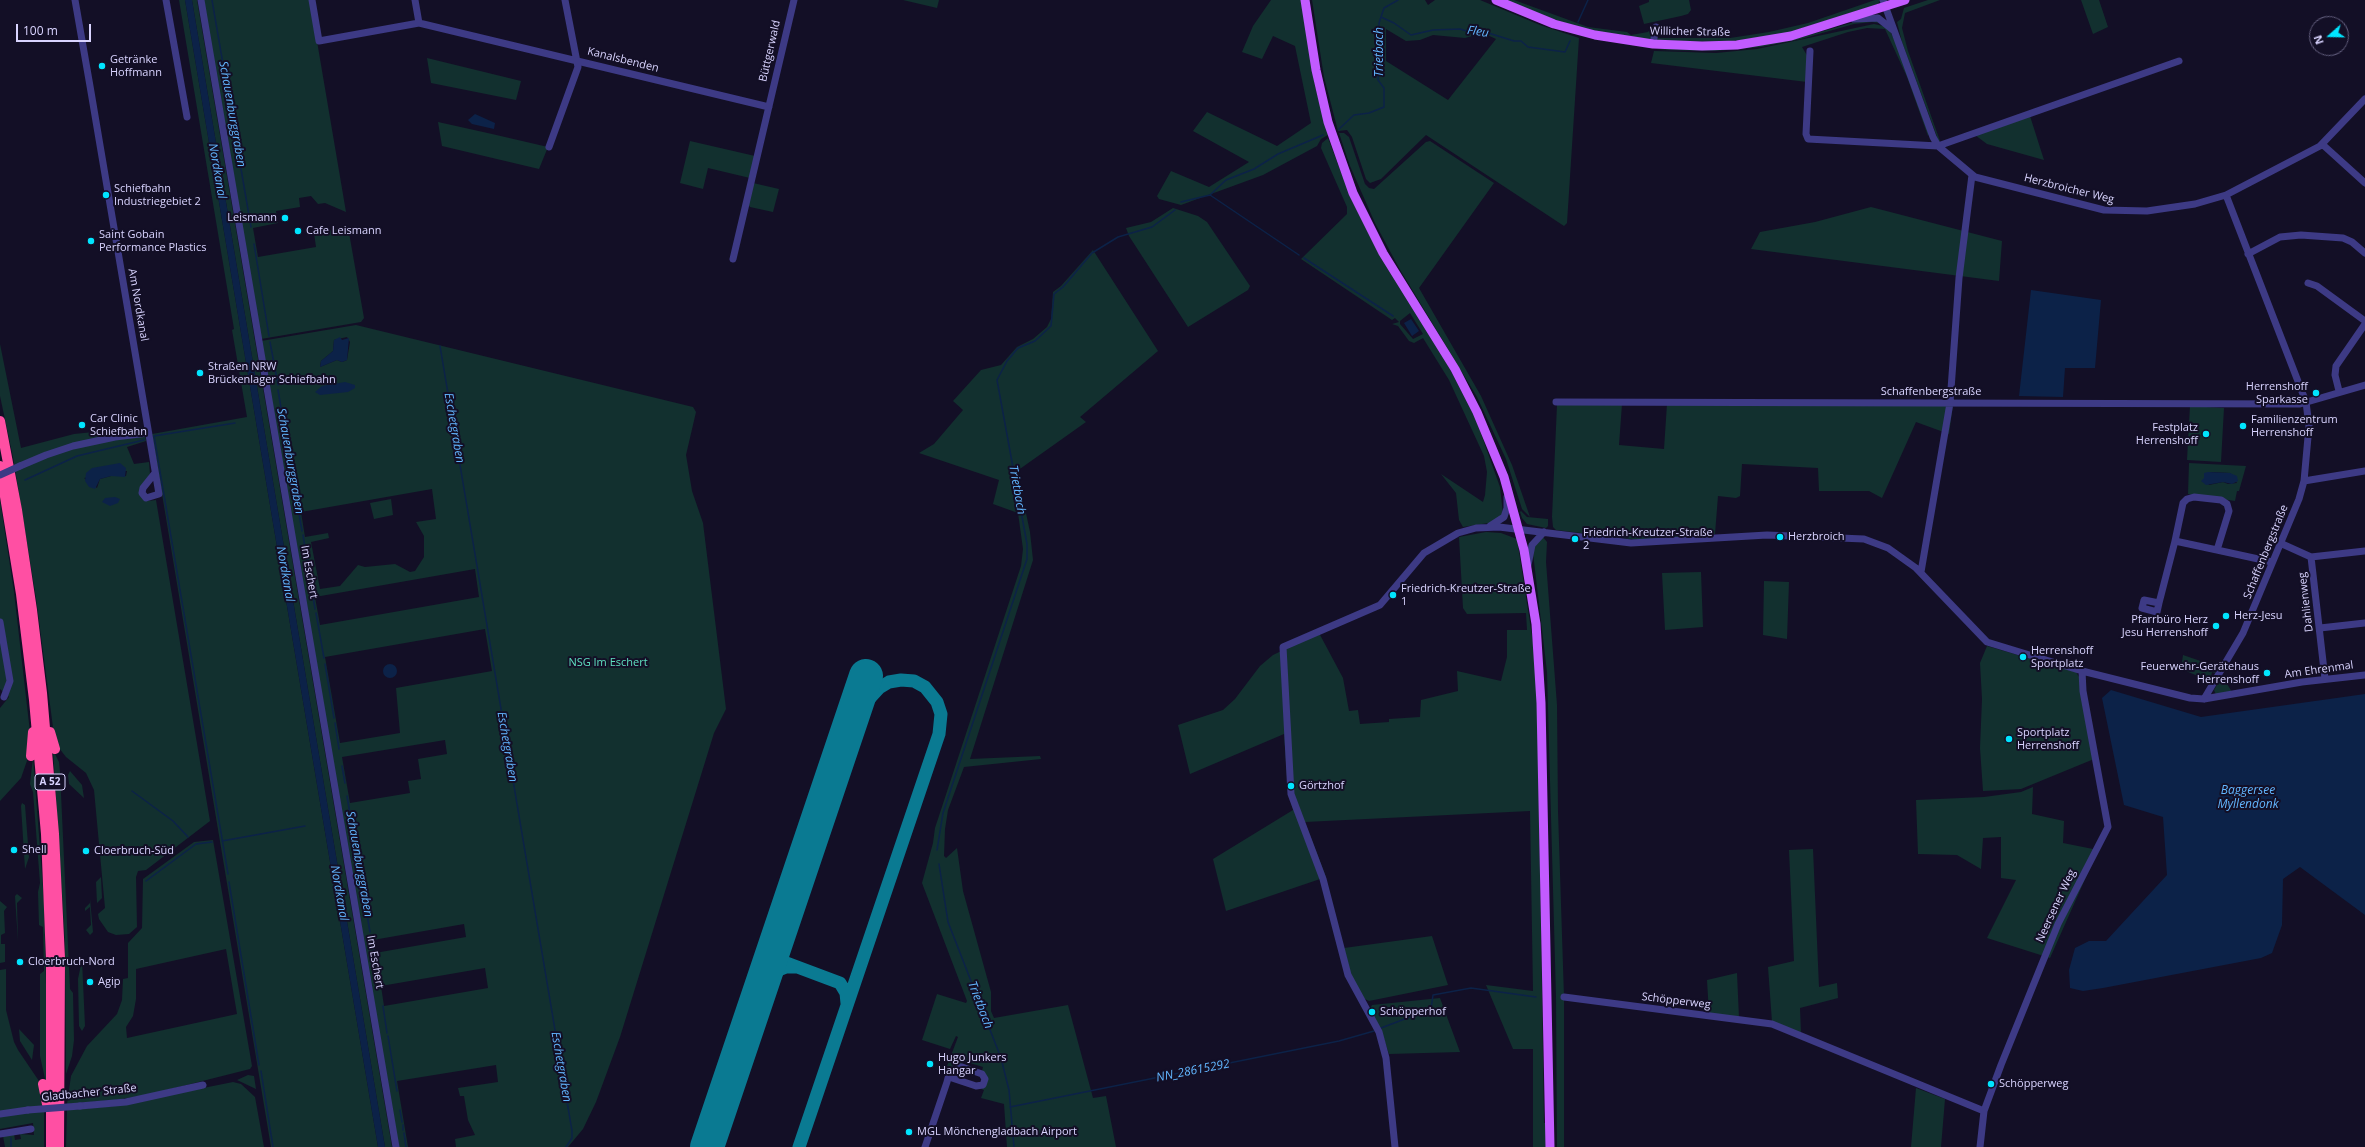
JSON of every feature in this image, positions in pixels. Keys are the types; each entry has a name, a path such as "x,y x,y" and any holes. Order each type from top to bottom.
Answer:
{"highway":[{"name":"A 52","path":"0,421 27,575 42,692 58,895 61,1029 60,1118 54,1147"},
{"name":"A 52","path":"0,466 21,594 34,700 50,913 54,1147"},
{"path":"42,692 48,726 55,749"},
{"path":"31,756 34,700"},
{"path":"60,1118 68,1075"},
{"path":"43,1084 54,1147"}],"main road":[{"path":"1305,0 1316,70 1328,122 1353,193 1372,233 1466,389 1504,477 1520,529 1528,568 1536,624 1541,703 1550,1147"},
{"name":"Willicher Straße","path":"1496,0 1539,18 1581,32 1653,44 1702,46 1756,42 1791,36 1849,19 1884,3 1905,0"}],"street":[{"name":"Am Nordkanal","path":"75,0 159,494 146,498 142,493 145,485 155,473"},
{"path":"166,0 187,117"},
{"name":"Im Eschert","path":"200,0 396,1147"},
{"name":"Kanalsbenden","path":"312,0 319,41 419,23 769,107"},
{"path":"415,0 419,23"},
{"path":"549,148 578,67 565,0"},
{"name":"Büttgerwald","path":"769,107 794,0"},
{"name":"Herzbroicher Weg","path":"1884,3 1932,137 1938,146 1972,175 2116,212 2147,211 2189,205 2226,195 2322,144 2365,99"},
{"path":"1849,19 1878,18 1886,23 1895,33"},
{"path":"1653,44 1656,27"},
{"path":"1810,51 1806,134 1808,139 1938,146 2179,61"},
{"path":"733,259 769,107"},
{"path":"2322,144 2365,184"},
{"path":"1921,572 1950,403 1959,278 1972,175"},
{"name":"Schaffenbergstraße","path":"2204,699 2240,639 2255,607 2304,481 2309,426 2306,402 2226,195"},
{"path":"2248,254 2280,238 2301,235 2343,238 2352,242 2365,253"},
{"path":"2308,283 2317,286 2365,323 2336,366 2335,375 2339,391"},
{"path":"2306,402 2365,384"},
{"name":"Schaffenbergstraße","path":"1556,402 2300,404 2306,402"},
{"path":"0,475 46,454 73,446 115,437 148,433"},
{"path":"2304,481 2365,471"},
{"path":"1395,1147 1387,1066 1378,1032 1348,975 1323,879 1291,794 1284,647 1380,605 1424,553 1458,533 1486,527 1500,521 1507,511 1504,477"},
{"path":"2159,604 2186,500 2192,497 2221,500 2227,504 2229,511 2217,550"},
{"name":"Am Ehrenmal","path":"1486,527 1520,529 1626,543 1767,535 1864,539 1888,548 1921,572 1989,644 2082,671 2190,698 2204,699 2325,679 2365,675"},
{"path":"1528,568 1532,545 1544,532"},
{"path":"2175,542 2272,562"},
{"name":"Dahlienweg","path":"2280,543 2312,557 2325,679"},
{"path":"2312,557 2365,551"},
{"path":"0,622 10,680 4,697"},
{"path":"2320,628 2365,623"},
{"name":"Neersener Weg","path":"1980,1147 1984,1111 2058,924 2108,827 2083,691 2082,671"},
{"name":"Schöpperweg","path":"1564,997 1772,1024 1984,1111"},
{"path":"926,1147 949,1077"},
{"name":"Gladbacher Straße","path":"0,1114 28,1110 126,1102 203,1085"},
{"path":"0,1134 31,1129"}],"green space":[{"path":"179,0 185,0 378,1147 271,1147 152,434 247,417 232,330 234,329"},
{"path":"192,0 197,0 392,1147 385,1147"},
{"path":"203,0 310,0 346,212 325,203 318,204 311,196 299,198 300,207 276,211 278,223 253,228 258,257 316,247 314,233 348,227 364,318 361,322 261,339"},
{"path":"903,0 939,0 937,8"},
{"path":"1271,0 1301,0 1315,86 1328,135 1321,139 1317,146 1263,175 1181,205 1159,199 1157,196 1171,171 1209,187 1249,162 1193,131 1207,112 1277,146 1311,123 1295,46 1273,36 1262,59 1242,52 1253,26"},
{"path":"1312,0 1425,0 1428,5 1435,0 1480,0 1540,25 1579,38 1567,223 1564,226 1426,135 1381,179 1370,183 1366,179 1352,137 1347,130 1338,131 1324,77","holes":["1386,29 1406,41 1420,40 1433,35 1465,38 1483,33 1496,39 1448,100 1386,61"]},
{"path":"1506,0 1514,0 1588,27 1627,32 1631,35 1648,32 1651,28 1653,29 1651,40 1584,29 1550,18"},
{"path":"1649,0 1689,0 1691,10 1688,14 1644,24 1639,6 1649,2"},
{"path":"1875,0 1880,0 1878,4 1787,33 1728,42 1657,41 1656,38 1730,38 1769,32 1808,23"},
{"path":"1928,0 1940,0 1905,13 1902,28 1908,51 1940,141 1939,142 1902,42 1897,22 1901,19 1904,8"},
{"path":"2081,0 2099,0 2108,27 2093,34"},
{"path":"1874,20 1880,23 1872,22 1854,24 1801,39 1761,47 1715,51 1656,50 1799,38 1851,23"},
{"path":"1874,24 1888,27 1898,47 1929,134 1928,136 1907,77 1885,29 1867,28 1848,32 1802,47 1808,57 1807,82 1651,63 1654,51 1716,53 1757,49"},
{"path":"427,58 521,81 516,100 431,83"},
{"path":"2030,116 2044,160 1987,144 1975,135"},
{"path":"438,122 548,147 539,169 442,146"},
{"path":"1339,133 1344,133 1349,137 1365,184 1369,188 1374,189 1426,142 1430,141 1494,183 1419,288 1481,396 1512,465 1530,517 1522,509 1506,459 1477,397 1399,268 1375,223 1350,166"},
{"path":"1328,138 1352,201 1451,371 1475,417 1500,487 1503,514 1495,522 1463,527 1459,520 1456,493 1441,474 1483,502 1487,472 1484,456 1449,380 1423,338 1414,343 1409,341 1398,326 1392,324 1399,322 1395,318 1392,320 1301,259 1347,214 1347,207 1321,148 1322,143","holes":["1410,313 1423,334 1413,339 1400,324 1400,321"]},
{"path":"690,141 755,156 750,178 708,168 703,189 680,183"},
{"path":"753,183 779,189 773,212 750,207 748,204"},
{"path":"1871,207 2002,241 1999,281 1751,249 1760,232 1815,222"},
{"path":"1173,208 1198,216 1207,222 1250,286 1248,290 1188,327 1129,236 1126,228 1151,222"},
{"path":"1093,250 1158,351 1080,417 1086,422 1017,471 1030,532 1033,560 970,759 1040,756 1041,759 964,767 948,810 945,829 944,856 946,858 957,848 963,891 991,992 991,1011 994,1018 1068,1005 1093,1098 1106,1096 1116,1147 1007,1147 1004,1104 981,1098 984,1090 981,1089 985,1087 987,1080 982,1071 983,1067 963,1061 961,1065 952,1067 947,1066 958,1037 956,1036 950,1049 922,1040 937,994 966,1003 967,1001 922,883 933,843 935,828 1021,566 1023,549 1018,513 993,504 999,480 919,453 934,444 963,410 953,401 981,370 1001,365 1017,347 1033,339 1047,327 1051,319 1053,292 1061,286"},
{"name":"NSG Im Eschert","path":"356,325 693,407 696,412 686,455 692,491 703,523 726,709 714,733 620,1037 596,1102 583,1129 568,1147 456,1147 455,1139 475,1135 468,1120 464,1096 460,1096 458,1088 498,1082 496,1065 397,1081 408,1147 397,1147 261,341","holes":["347,337 350,342 347,360 342,362 337,360 320,367 321,361 333,351 334,340","432,489 436,519 416,522 424,536 424,557 415,571 410,572 395,564 365,567 358,565 340,586 320,589 311,542 329,538 328,533 305,537 301,512","475,569 479,597 320,625 315,597","485,629 492,671 396,688 400,733 340,743 325,657","445,740 447,754 418,759 421,779 408,781 410,793 350,803 342,757","464,924 466,937 375,953 373,940","485,968 488,988 384,1006 381,986"]},
{"path":"0,344 21,448 74,434 143,427 146,441 127,447 134,464 149,462 150,474 142,486 148,501 156,500 210,821 146,870 138,871 136,877 137,927 129,934 116,935 108,932 99,919 98,914 105,908 94,790 86,773 66,757 59,748 54,735 36,598 13,457 0,396","holes":["127,471 126,476 111,476 100,479 97,488 84,478"]},
{"path":"1622,404 1619,445 1664,449 1667,404 1953,405 1949,434 1916,422 1882,498 1869,491 1819,491 1818,468 1742,464 1740,496 1736,498 1718,496 1715,534 1639,540 1556,530 1553,527 1552,517 1557,405"},
{"name":"Festplatz Herrenshoff","path":"2190,406 2224,408 2221,462 2187,460"},
{"path":"2189,463 2246,466 2235,501 2188,494","holes":["2211,472 2230,473 2237,483 2228,484 2223,482 2209,485 2204,478"]},
{"path":"391,499 393,515 374,519 370,503"},
{"path":"0,500 14,592 30,732 29,755 21,778 0,801 0,708 9,697 0,689"},
{"path":"1521,511 1527,517 1548,519 1548,526 1546,528 1527,524 1522,518"},
{"path":"1486,532 1501,533 1517,539 1537,668 1544,1123 1546,1123 1547,1147 1533,1147 1533,1049 1513,1049 1486,985 1533,991 1530,811 1305,822 1326,877 1226,911 1213,859 1293,810 1288,792 1284,734 1190,774 1178,725 1223,710 1235,699 1260,666 1273,655 1319,633 1343,678 1349,711 1358,710 1360,724 1389,722 1389,719 1420,717 1421,700 1458,691 1457,671 1501,681 1507,657 1507,630 1527,630 1526,613 1467,614 1463,608 1459,537"},
{"path":"1543,537 1547,542 1546,562 1557,705 1558,811 1564,997 1564,1147 1557,1147 1556,997 1547,672 1533,553 1536,542"},
{"path":"1701,572 1703,627 1665,630 1662,573"},
{"path":"1764,581 1789,582 1787,639 1763,635"},
{"path":"1987,646 2076,672 2079,677 2094,759 2021,789 1983,791 1980,748 1982,699 1980,663"},
{"path":"2183,655 2218,667 2215,673 2212,672 2210,681 2181,669"},
{"path":"2222,676 2232,692 2216,695 2214,690"},
{"path":"53,750 59,762 60,772 70,989 73,993 74,1040 72,1056 66,1074 65,942"},
{"path":"33,757 44,901 47,1026 46,1083 40,1056 40,974 44,971 43,927 39,925 38,892 40,883 33,792 30,784"},
{"path":"70,771 82,785 84,798 69,784 68,775"},
{"path":"2033,787 2032,814 2064,821 2063,843 2098,850 2050,958 1987,938 2016,880 2001,878 2001,837 1983,838 1981,869 1957,855 1918,854 1916,800 1984,797 2021,792"},
{"path":"22,803 25,805 29,857 25,869 21,806"},
{"path":"213,840 252,1066 250,1069 147,1095 115,1100 67,1104 71,1076 87,1046 117,1014 122,1000 123,979 128,978 128,943 142,928 143,879 194,842","holes":["226,949 237,1014 127,1038 126,1027 133,1016 136,999 136,969"]},
{"path":"1813,849 1819,987 1837,983 1838,998 1800,1008 1801,1033 1772,1022 1768,967 1794,961 1789,850"},
{"path":"101,877 102,898 97,903 96,882"},
{"path":"17,894 22,898 17,903 18,942 15,896"},
{"path":"90,899 93,932 90,935 86,930 91,925 90,907 85,911 85,908 90,903"},
{"path":"0,901 7,907 4,911 5,933 1,935 1,944 5,944 5,962 0,963"},
{"path":"1432,936 1448,985 1369,1001 1363,998 1351,975 1344,948"},
{"path":"82,960 85,1026 82,1031 79,1026 78,979"},
{"path":"6,969 6,1010 14,1042 41,1084 44,1105 44,1147 5,1147 3,1136 14,1134 15,1140 21,1139 20,1134 34,1135 33,1123 0,1129 0,970"},
{"path":"1737,973 1739,1018 1709,1014 1707,980"},
{"path":"1440,998 1460,1052 1389,1054 1382,1033 1370,1009 1372,1005"},
{"path":"19,1029 34,1045 32,1060 20,1041"},
{"path":"248,1075 254,1076 256,1089 237,1080"},
{"path":"233,1082 241,1084 255,1097 264,1147 66,1147 67,1110 114,1106"},
{"path":"1916,1088 1945,1099 1941,1147 1911,1147"}],"water":[{"name":"Nordkanal","path":"185,0 192,0 385,1147 378,1147"},
{"path":"475,114 495,123 494,129 472,124 468,120"},
{"path":"2031,290 2101,300 2095,368 2065,368 2063,397 2019,396"},
{"path":"1411,319 1419,331 1412,336 1404,323"},
{"path":"340,337 342,340 349,338 347,360 342,362 337,360 320,367 321,361 333,351 334,340"},
{"path":"345,382 355,385 355,388 348,392 320,395 315,392 322,386"},
{"path":"120,463 126,468 125,477 111,476 100,479 95,489 89,487 85,481 86,473 92,468"},
{"path":"2204,473 2230,473 2237,476 2238,481 2232,484 2223,482 2206,485 2201,481 2204,478"},
{"path":"115,497 120,499 118,503 110,506 102,502 105,498"},
{"path":"390,664 395,666 397,671 395,676 390,678 385,676 383,671 385,666"},
{"name":"Baggersee Myllendonk","path":"2111,690 2201,717 2365,694 2365,915 2300,867 2283,879 2282,925 2272,953 2261,958 2103,988 2083,991 2070,988 2069,970 2075,948 2089,941 2106,941 2167,875 2163,817 2124,805 2102,698"}],"waterway":[{"name":"Schauenburggraben","path":"212,0 251,227"},
{"name":"Trietbach","path":"1339,129 1354,115 1369,113 1384,107 1384,88 1378,80 1380,48 1379,23 1384,8 1398,0"},
{"name":"Fleu","path":"1578,22 1588,0"},
{"name":"Fleu","path":"1381,17 1394,23 1411,35 1433,30 1460,29 1473,33 1482,31 1514,41 1521,41 1528,47 1565,52 1570,41"},
{"name":"Trietbach","path":"1181,202 1210,195 1226,180 1254,169 1278,154 1323,135"},
{"path":"1210,195 1299,255"},
{"name":"Trietbach","path":"937,850 943,813 1027,559 1027,544 997,380 1007,361 1018,348 1035,341 1051,326 1054,294 1063,287 1092,253 1118,237 1152,227 1175,210"},
{"name":"Schauenburggraben","path":"254,244 269,336"},
{"path":"1304,258 1393,316"},
{"name":"Schauenburggraben","path":"270,342 278,385"},
{"name":"Eschetgraben","path":"440,346 572,1131 572,1138 566,1147"},
{"name":"Schauenburggraben","path":"278,390 302,531"},
{"path":"228,874 154,436 235,423"},
{"path":"25,480 77,456 144,440"},
{"name":"Schauenburggraben","path":"303,535 315,609"},
{"name":"Schauenburggraben","path":"316,613 324,658"},
{"name":"Schauenburggraben","path":"325,664 334,718"},
{"name":"Schauenburggraben","path":"335,723 339,749"},
{"name":"Schauenburggraben","path":"342,766 345,783"},
{"path":"132,791 173,821 188,837"},
{"name":"Schauenburggraben","path":"347,796 370,932"},
{"path":"222,841 305,826"},
{"path":"146,881 196,844 212,842"},
{"name":"Trietbach","path":"939,864 948,922 1001,1058 1009,1090 1014,1147"},
{"path":"229,882 259,1065"},
{"name":"Schauenburggraben","path":"373,949 379,987"},
{"name":"NN_28615292","path":"1381,1028 1431,1009 1433,995 1471,988 1536,997"},
{"name":"Schauenburggraben","path":"383,1006 387,1033"},
{"name":"NN_28615292","path":"1010,1107 1339,1041 1374,1031"},
{"name":"Schauenburggraben","path":"388,1036 397,1091"},
{"path":"261,1071 273,1147"},
{"name":"Schauenburggraben","path":"400,1110 402,1122"},
{"name":"Schauenburggraben","path":"403,1125 403,1130"},
{"name":"Schauenburggraben","path":"404,1133 406,1147"},
{"path":"11,1138 11,1147"}],"taxiway":[{"path":"799,1147 939,734 941,714 937,702 925,687 914,681 901,680 889,682 879,688 857,712 849,726"},
{"path":"777,940 777,954 784,962 840,983 846,993 847,1003"},
{"path":"760,990 767,978 776,971 786,967 795,967"}],"runway":[{"path":"707,1147 866,676"}],"place":[{"name":"Getränke Hoffmann","path":"102,66"},
{"name":"Schiefbahn Industriegebiet 2","path":"106,195"},
{"name":"Leismann","path":"285,218"},
{"name":"Cafe Leismann","path":"298,231"},
{"name":"Saint Gobain Performance Plastics","path":"91,241"},
{"name":"Straßen NRW Brückenlager Schiefbahn","path":"200,373"},
{"name":"Herrenshoff Sparkasse","path":"2316,393"},
{"name":"Car Clinic Schiefbahn","path":"82,425"},
{"name":"Familienzentrum Herrenshoff","path":"2243,426"},
{"name":"Festplatz Herrenshoff","path":"2206,434"},
{"name":"Herzbroich","path":"1780,537"},
{"name":"Friedrich-Kreutzer-Straße 2","path":"1575,539"},
{"name":"Friedrich-Kreutzer-Straße 1","path":"1393,595"},
{"name":"Herz-Jesu","path":"2226,616"},
{"name":"Pfarrbüro Herz Jesu Herrenshoff","path":"2216,626"},
{"name":"Herrenshoff Sportplatz","path":"2023,657"},
{"name":"Feuerwehr-Gerätehaus Herrenshoff","path":"2267,673"},
{"name":"Sportplatz Herrenshoff","path":"2009,739"},
{"name":"Görtzhof","path":"1291,786"},
{"name":"Shell","path":"14,850"},
{"name":"Cloerbruch-Süd","path":"86,851"},
{"name":"Cloerbruch-Nord","path":"20,962"},
{"name":"Agip","path":"90,982"},
{"name":"Schöpperhof","path":"1372,1012"},
{"name":"Hugo Junkers Hangar","path":"930,1064"},
{"name":"Schöpperweg","path":"1991,1084"},
{"name":"MGL Mönchengladbach Airport","path":"909,1132"}]}
